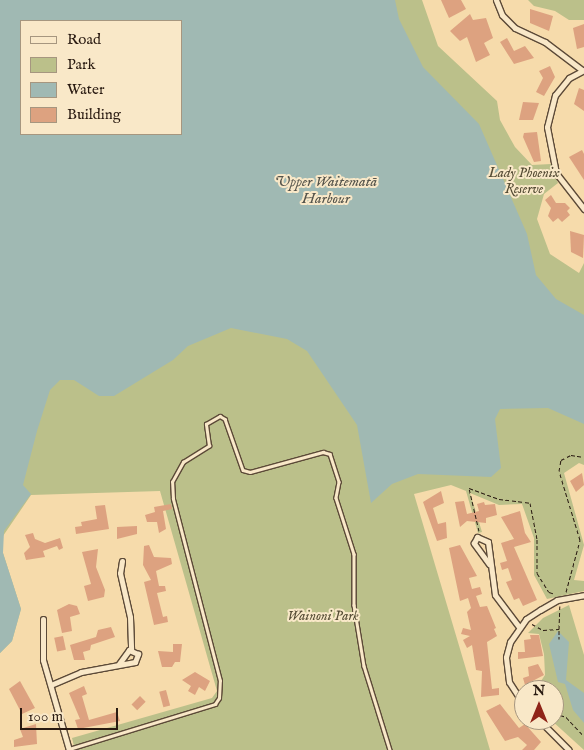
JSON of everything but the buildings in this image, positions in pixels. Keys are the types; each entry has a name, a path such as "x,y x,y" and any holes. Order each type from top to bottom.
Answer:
{"street":[{"path":"496,0 502,15 515,28 545,42 583,70 554,96 547,127 556,173 584,209"},
{"path":"489,564 477,549 477,537 488,542 489,564 495,595 519,627"},
{"path":"119,664 130,649 130,617 120,573 122,561"},
{"path":"514,690 509,682 506,662 519,627 557,600 584,594"},
{"path":"44,619 41,649 53,684 52,693 69,750"},
{"path":"53,684 81,672 137,660 138,654 130,649"},
{"path":"550,730 569,750"}],"lane":[{"path":"69,750 215,704 219,698 220,681 172,482 183,462 209,446 206,424 220,416 225,420 243,470 250,472 323,452 330,454 339,482 336,498 354,554 354,604 364,666 390,750"}],"path":[{"path":"480,534 469,488 498,500 530,503 537,540 538,573 549,592 567,592 580,540 560,471 561,460 571,455 584,457"},
{"path":"560,605 560,639"},
{"path":"532,624 543,630 559,629"},
{"path":"564,716 584,736"}],"green space":[{"path":"43,0 422,0 438,46 497,101 500,120 515,147 532,165 551,164 558,183 544,194 537,219 550,254 579,273 584,263 584,465 579,463 564,473 584,545 574,580 584,581 584,591 547,599 534,575 534,538 522,504 499,505 470,493 482,532 478,533 466,491 451,485 414,494 490,750 75,750 72,738 212,698 217,691 160,491 31,495 3,536 3,553 21,609 12,641 0,653 0,41 20,22 20,135 182,135 182,20 22,20"},
{"path":"528,0 584,0 584,20 569,20 555,11 534,6"},
{"path":"569,605 584,655 584,750 562,730 564,730 564,680 542,680 545,675 544,654 539,634 528,633 543,618"}],"water":[{"name":"Upper Waitematā Harbour","path":"0,0 395,0 399,19 423,67 479,124 527,234 536,275 556,299 584,315 584,424 548,408 500,409 495,419 501,468 491,477 418,474 392,484 371,503 357,425 307,351 287,339 231,328 188,346 173,360 114,396 99,396 74,380 60,380 50,390 23,485 31,494 4,531 3,553 21,609 12,641 0,653"},
{"path":"558,631 569,642 566,680 584,693 584,723 573,710 564,680 558,680 549,644"}],"park label":[{"name":"Lady Phoenix Reserve","path":"524,182"},
{"name":"Wainoni Park","path":"323,616"}]}
